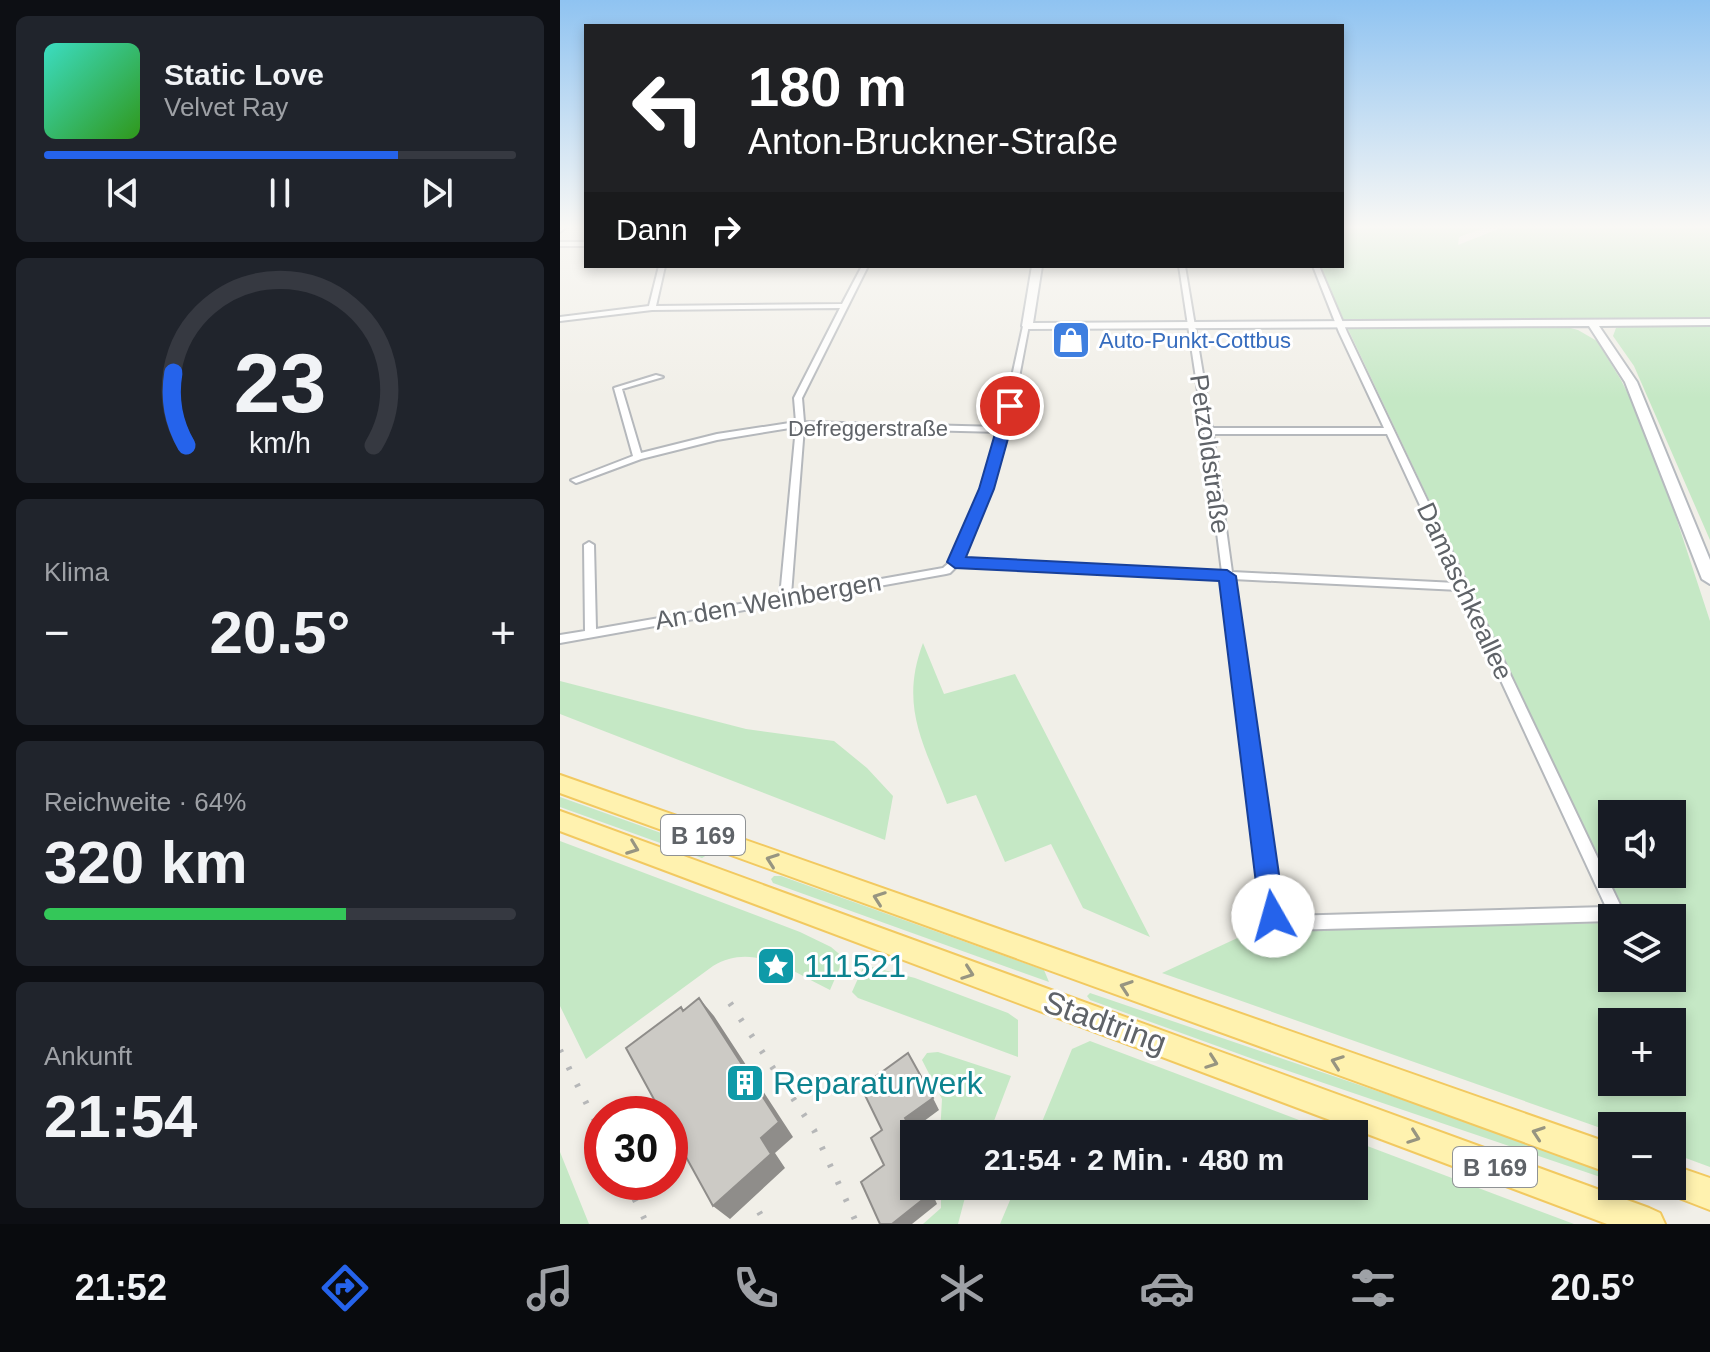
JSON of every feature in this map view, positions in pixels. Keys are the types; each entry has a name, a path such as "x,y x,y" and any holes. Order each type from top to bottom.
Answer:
{"main road":[{"path":"1034,283 1027,326 1710,322"},
{"path":"1593,324 1631,382 1710,579"},
{"name":"Stadtring","path":"560,784 1598,1154"},
{"name":"Stadtring","path":"560,821 1649,1224"},
{"path":"1686,1185 1710,1194"}],"street":[{"path":"652,308 658,283"},
{"path":"785,598 800,424 798,398 856,283"},
{"name":"Petzoldstraße","path":"1185,283 1208,431 1273,916 1287,923 1598,915"},
{"name":"Damaschkeallee","path":"1323,283 1389,431 1612,904"},
{"path":"560,319 652,308 843,306"},
{"path":"951,566 987,489 1005,430 1027,326"},
{"path":"638,457 618,388 659,377"},
{"name":"Defreggerstraße","path":"576,480 638,457 717,437 800,424 1005,430"},
{"path":"1208,431 1389,431"},
{"path":"589,545 591,634"},
{"name":"An den Weinbergen","path":"560,639 951,566 1463,587"}],"green space":[{"path":"1328,283 1710,283 1710,319 1345,323"},
{"path":"1629,325 1710,325 1710,540 1634,366 1613,336 1616,328"},
{"path":"1563,326 1578,330 1597,341 1649,435 1710,621 1710,1167 1686,1158 1686,1112 1598,1112 1598,1127 1162,973 1259,928 1598,923 1598,992 1686,992 1686,904 1620,904 1613,888 1686,888 1686,800 1598,800 1598,857 1347,327"},
{"path":"923,643 944,694 1015,674 1150,937 1083,908 1051,844 1005,862 976,795 947,804 923,744 914,706 916,666"},
{"path":"560,681 746,729 834,741 867,768 893,796 885,840 560,714"},
{"path":"560,797 709,850 710,853 702,858 560,807"},
{"path":"560,841 800,932 831,947 844,958 830,990 773,962 743,957 728,959 713,966 586,1059 560,1006"},
{"path":"774,876 1044,970 1049,982 773,883 771,879"},
{"path":"864,965 915,978 1008,1013 1018,1020 1018,1057 858,998 852,992"},
{"path":"1090,993 1598,1166 1598,1176 1253,1059 1090,1000 1087,996"},
{"path":"1090,1041 1299,1120 1043,1120 1072,1049"},
{"path":"938,1052 1011,1076 994,1120 941,1120 942,1099 922,1060 927,1053"},
{"path":"1368,1146 1574,1224 1000,1224 1010,1200 1368,1200"},
{"path":"560,1152 589,1224 560,1224"},
{"path":"941,1200 964,1200 958,1224 923,1224 941,1208"}],"building":[{"path":"699,998 779,1122 761,1138 771,1154 713,1206 688,1161 688,1096 652,1096 626,1048 681,1007 683,1011"},
{"path":"908,1053 933,1098 906,1120 900,1120 900,1200 922,1200 892,1224 880,1224 861,1182 884,1165 871,1138 882,1130 861,1087"}],"railway":[{"path":"730,1003 814,1130 857,1224"},
{"path":"560,1050 584,1099"},
{"path":"740,1179 766,1224"},
{"path":"635,1200 647,1224"}],"place":[{"name":"Auto-Punkt-Cottbus","path":"1071,340"},
{"name":"111521","path":"776,966"},
{"name":"Reparaturwerk","path":"745,1083"}],"route":[{"path":"1010,406 987,489 955,562 1227,576 1273,916"}]}
